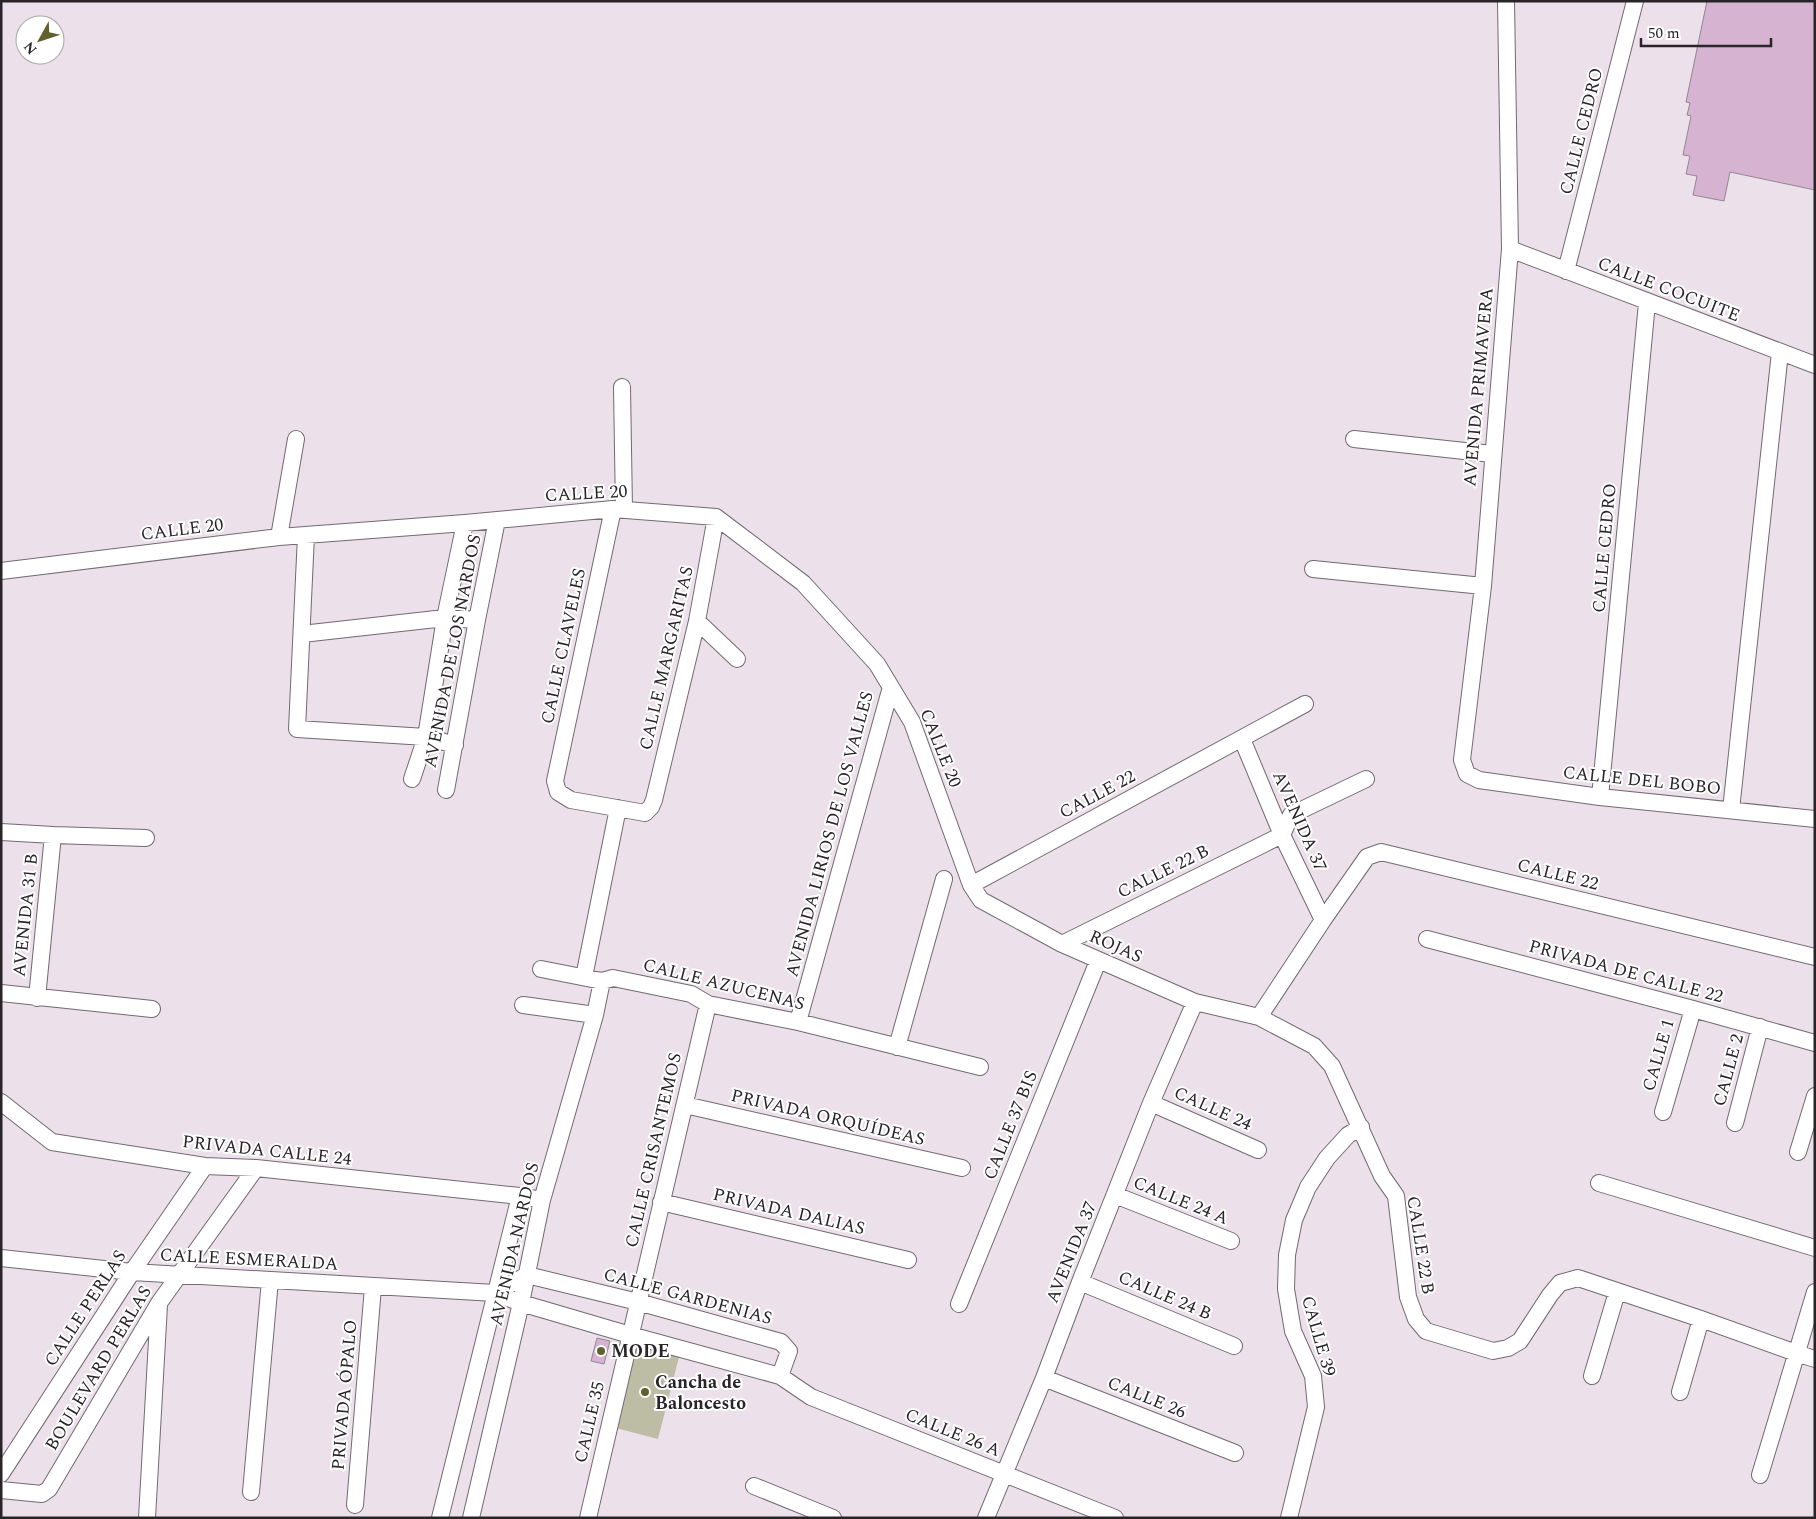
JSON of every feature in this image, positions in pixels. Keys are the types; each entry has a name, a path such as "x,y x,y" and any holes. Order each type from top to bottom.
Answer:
{"street":[{"name":"AVENIDA PRIMAVERA","path":"1467,774 1462,760 1483,586 1492,454 1510,249 1506,1"},
{"name":"CALLE CEDRO","path":"1566,271 1635,1"},
{"name":"CALLE COCUITE","path":"1510,249 1815,366"},
{"name":"CALLE CEDRO","path":"1600,796 1647,303"},
{"path":"1731,810 1780,352"},
{"name":"CALLE CLAVELES","path":"618,808 571,800 558,792 555,781 618,509 622,387"},
{"path":"279,537 296,439"},
{"path":"1354,439 1492,454"},
{"name":"CALLE 20","path":"1,571 279,537 618,509 716,517 804,583 877,664 912,722 971,885"},
{"name":"CALLE MARGARITAS","path":"618,808 645,812 651,807 697,621 716,517"},
{"name":"AVENIDA DE LOS NARDOS","path":"446,790 476,620 497,520"},
{"name":"AVENIDA DE LOS NARDOS","path":"412,779 426,737 445,618 465,523"},
{"path":"306,535 297,729 426,737 454,745"},
{"path":"1313,569 1483,586"},
{"path":"302,634 445,618 476,620"},
{"path":"697,621 737,659"},
{"name":"AVENIDA LIRIOS DE LOS VALLES","path":"798,1022 891,686"},
{"name":"CALLE 22","path":"971,885 1305,704"},
{"name":"AVENIDA 37","path":"1242,739 1282,835 1324,920"},
{"name":"CALLE DEL BOBO","path":"1467,774 1479,780 1600,796 1815,819"},
{"path":"1282,835 1291,815 1366,779"},
{"path":"584,977 618,808"},
{"path":"1,832 146,838"},
{"name":"AVENIDA 31 B","path":"37,998 53,835"},
{"name":"CALLE 22 B","path":"1062,944 1282,835"},
{"name":"CALLE 22","path":"1259,1017 1368,857 1381,852 1815,957"},
{"path":"897,1047 944,878"},
{"name":"ROJAS","path":"971,885 981,900 1062,944 1098,961 1195,1002 1259,1017"},
{"name":"PRIVADA DE CALLE 22","path":"1427,939 1693,1008 1815,1043"},
{"name":"CALLE 37 BIS","path":"959,1304 1098,961"},
{"name":"CALLE AZUCENAS","path":"541,969 602,981 613,978 692,994 708,1004 798,1022 980,1067"},
{"name":"AVENIDA NARDOS","path":"471,1518 521,1303 542,1200 595,1015 602,981"},
{"path":"1,993 152,1009"},
{"name":"AVENIDA 37","path":"986,1518 1044,1378 1151,1104 1195,1002"},
{"name":"CALLE CRISANTEMOS","path":"630,1334 708,1004"},
{"path":"523,1005 595,1015"},
{"name":"CALLE 1","path":"1663,1112 1693,1008"},
{"name":"CALLE 22 B","path":"1259,1017 1314,1046 1332,1066 1382,1176 1396,1196 1408,1298 1416,1319 1426,1331 1493,1351 1508,1348 1520,1341 1560,1283 1578,1278 1815,1358"},
{"name":"CALLE 2","path":"1735,1123 1760,1027"},
{"path":"1798,1152 1815,1096"},
{"name":"PRIVADA CALLE 24","path":"1,1102 52,1142 205,1166 256,1168 520,1196 542,1200"},
{"name":"CALLE 24","path":"1151,1104 1258,1150"},
{"name":"PRIVADA ORQUÍDEAS","path":"685,1105 962,1168"},
{"name":"CALLE 39","path":"1289,1518 1316,1407 1313,1376 1293,1331 1286,1289 1287,1255 1294,1220 1308,1187 1328,1158 1348,1135 1361,1127"},
{"name":"CALLE PERLAS","path":"1,1474 132,1272 205,1166"},
{"name":"BOULEVARD PERLAS","path":"1,1490 42,1494 49,1489 159,1303 256,1168"},
{"path":"1599,1183 1815,1248"},
{"name":"AVENIDA NARDOS","path":"440,1518 520,1196"},
{"name":"CALLE 24 A","path":"1115,1196 1231,1241"},
{"name":"PRIVADA DALIAS","path":"661,1202 908,1260"},
{"name":"CALLE ESMERALDA","path":"1,1258 132,1272 495,1293"},
{"path":"495,1293 527,1275"},
{"name":"CALLE GARDENIAS","path":"527,1275 638,1302 781,1342 789,1351 780,1376"},
{"path":"251,1492 270,1280"},
{"name":"CALLE 24 B","path":"1080,1282 1234,1346"},
{"name":"PRIVADA ÓPALO","path":"356,1505 373,1287"},
{"path":"1592,1376 1617,1292"},
{"path":"1760,1475 1815,1292"},
{"path":"495,1293 521,1303 780,1376"},
{"path":"147,1518 159,1303"},
{"path":"1680,1392 1701,1319"},
{"name":"CALLE 35","path":"588,1518 630,1334"},
{"name":"CALLE 26 A","path":"780,1376 811,1397 1115,1518"},
{"name":"CALLE 26","path":"1044,1378 1235,1453"},
{"path":"754,1486 833,1518"}],"green space":[{"name":"Cancha de Baloncesto","path":"633,1345 679,1357 658,1439 612,1427"}],"building":[{"path":"1707,1 1815,1 1815,190 1730,172 1724,201 1693,195 1697,176 1686,174 1690,156 1683,155 1691,116 1687,115 1690,103 1686,102"},
{"name":"MODE","path":"597,1338 610,1341 604,1364 591,1361"}],"place":[{"name":"MODE","path":"601,1351"},
{"name":"Cancha de Baloncesto","path":"645,1392"}]}
